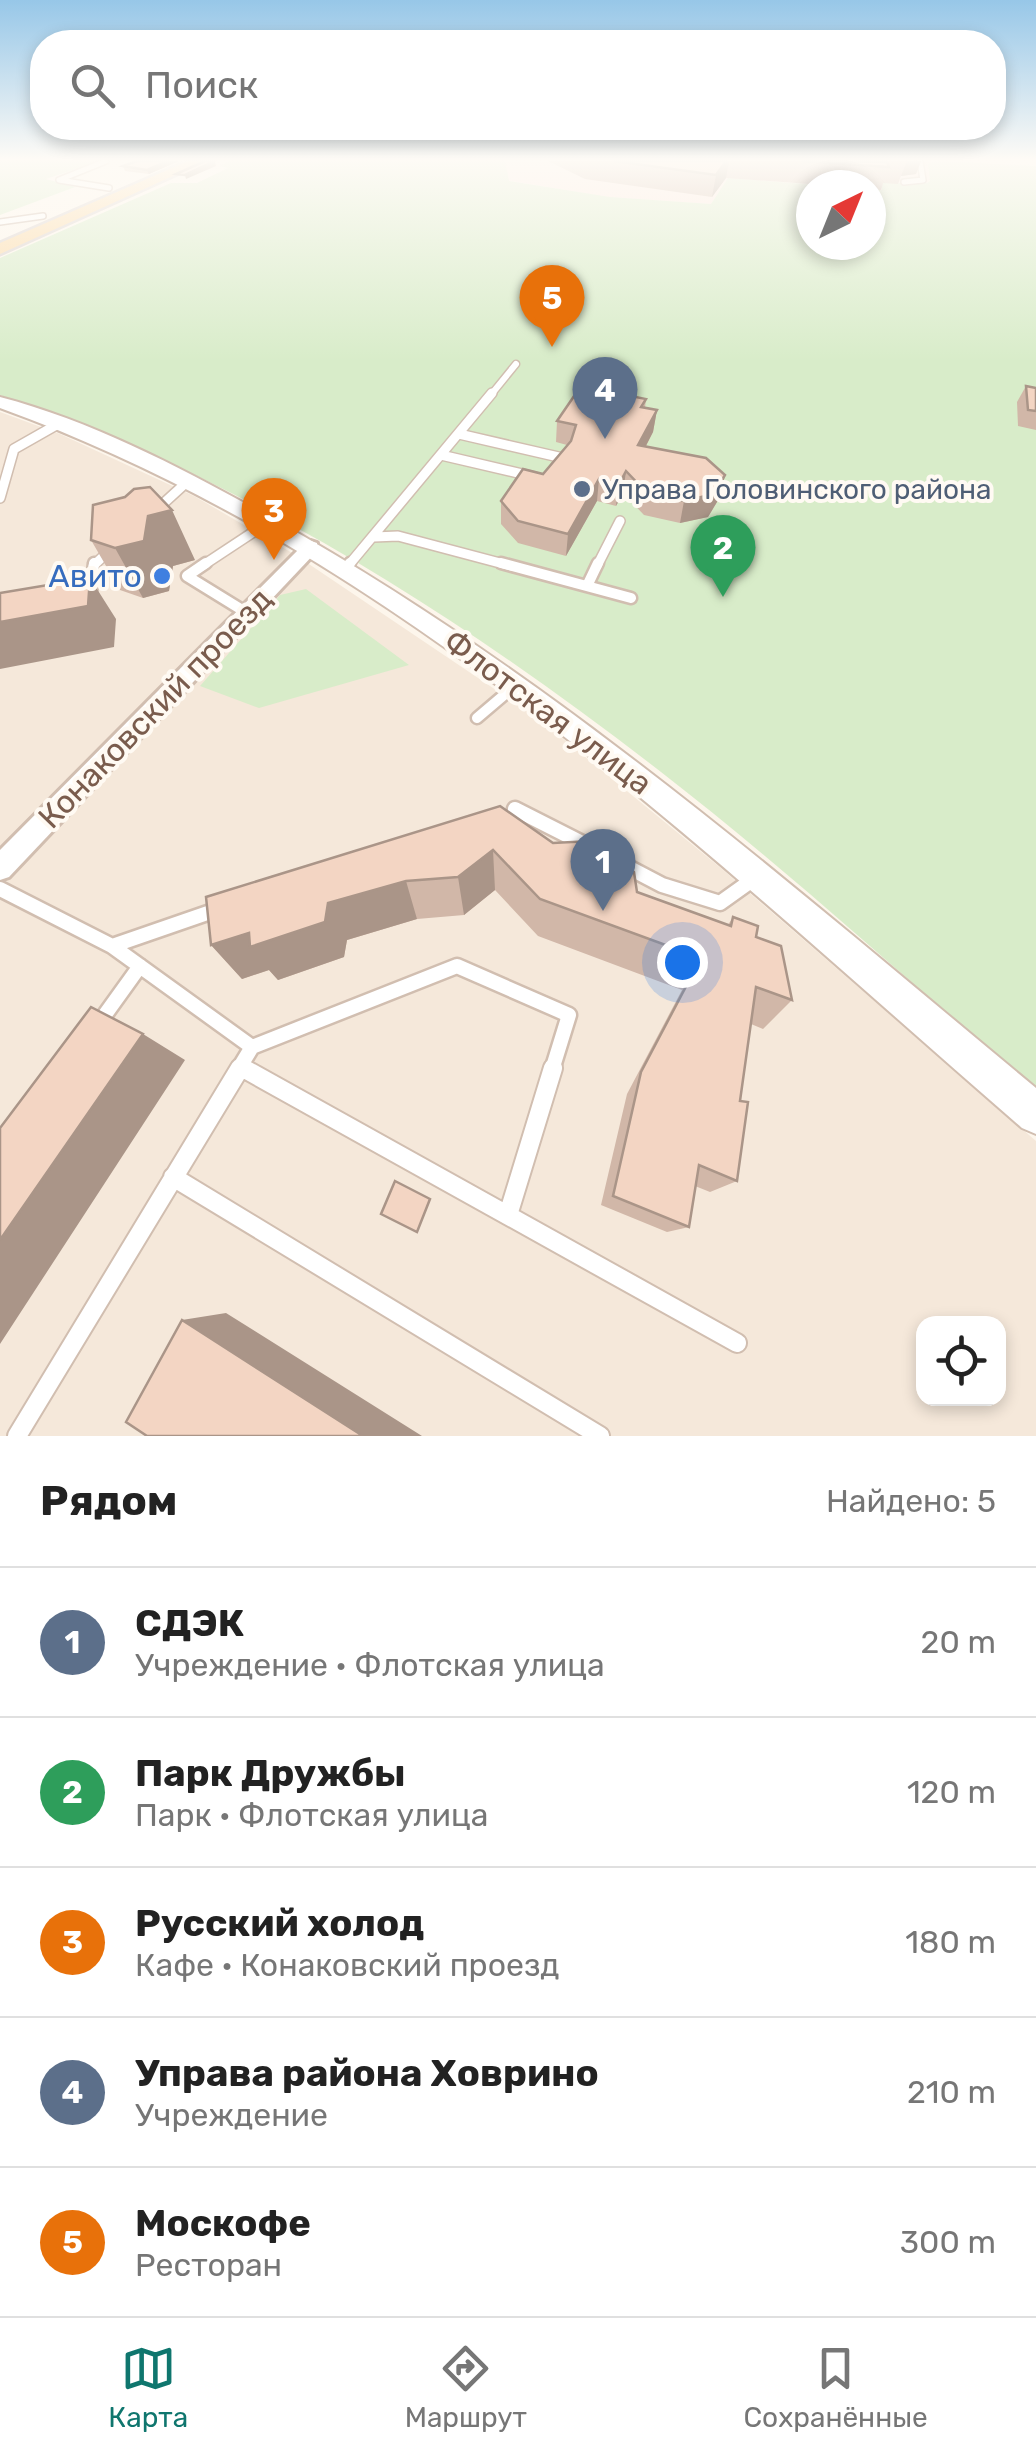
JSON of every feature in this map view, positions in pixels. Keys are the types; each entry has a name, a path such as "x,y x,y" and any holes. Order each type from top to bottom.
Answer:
{"main road":[{"path":"0,250 49,228"}],"street":[{"name":"Флотская улица","path":"0,402 188,481 267,523 517,684 758,876 1036,1114"},
{"name":"Конаковский проезд","path":"0,868 310,548"}],"lane":[{"path":"345,570 516,364"},
{"path":"0,498 14,450 58,424"},
{"path":"459,434 563,458 555,470"},
{"path":"441,455 548,480"},
{"path":"143,522 188,481"},
{"path":"586,586 620,521"},
{"path":"247,612 186,576 267,523"},
{"path":"374,537 398,536 631,598"},
{"path":"90,601 93,564 119,542"},
{"path":"477,718 517,684"},
{"path":"516,809 597,851"},
{"path":"613,859 662,884 720,903 758,876"},
{"path":"0,889 112,946 252,1046"},
{"path":"112,946 244,900"},
{"path":"94,1030 140,966"},
{"path":"17,1436 252,1046 457,966 570,1015 508,1216"},
{"path":"240,1066 737,1343"},
{"path":"173,1177 600,1436"}],"shaded area":[{"path":"0,412 60,434 194,496 294,554 539,719 722,869 1036,1141 1036,1436 0,1436"}],"green space":[{"path":"68,228 796,228 796,260 886,260 886,228 1036,228 1036,1090 709,810 585,715 428,606 262,509 177,466 0,395 0,258"},
{"path":"306,589 409,665 259,708 200,686 280,595"}],"building":[{"path":"581,386 646,399 641,407 657,410 638,445 706,458 725,475 714,494 684,501 647,493 626,471 619,484 599,479 568,534 518,521 501,501 523,469 543,474 571,441 576,425 557,421"},
{"path":"1026,386 1036,388 1036,411 1028,410"},
{"path":"150,487 172,510 148,516 144,541 115,548 91,540 93,505"},
{"path":"90,578 88,606 0,622 0,593"},
{"path":"500,806 553,843 592,841 610,847 634,872 637,892 731,926 733,917 758,926 756,937 781,946 792,1000 756,987 740,1101 748,1102 737,1181 699,1165 689,1227 613,1196 641,1072 701,958 540,899 493,850 458,877 406,881 328,903 325,922 250,947 249,933 211,945 206,897"},
{"path":"91,1007 143,1034 0,1240 0,1128"},
{"path":"395,1181 430,1199 417,1232 381,1214"},
{"path":"182,1320 363,1436 147,1436 126,1422"}],"place":[{"name":"Москофе","path":"552,347"},
{"name":"Управа района Ховрино","path":"605,439"},
{"name":"Управа Головинского района","path":"582,489"},
{"name":"Русский холод","path":"274,560"},
{"name":"Авито","path":"162,576"},
{"name":"Парк Дружбы","path":"723,597"},
{"name":"СДЭК","path":"603,911"}]}
